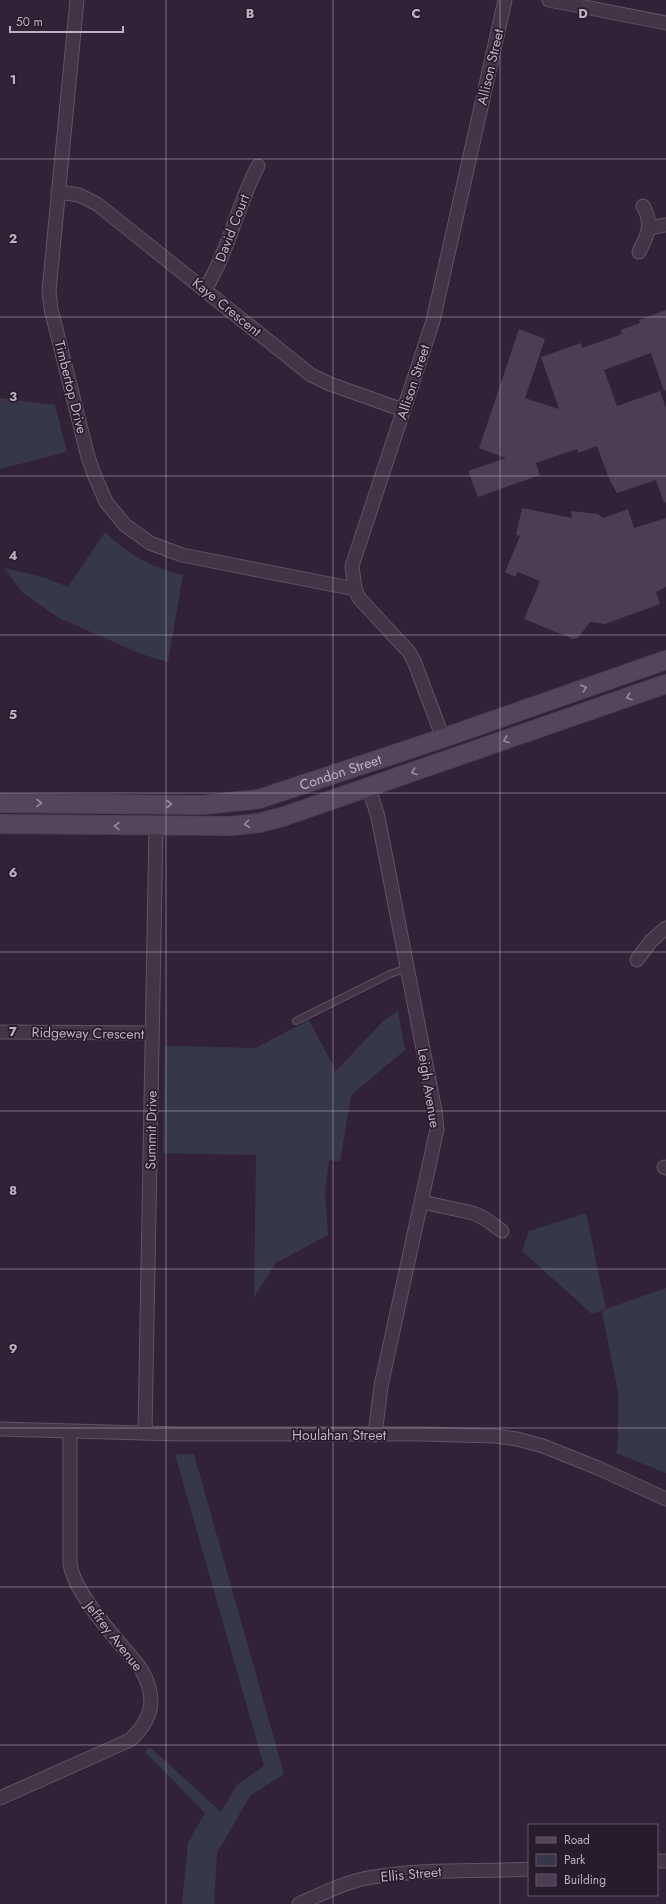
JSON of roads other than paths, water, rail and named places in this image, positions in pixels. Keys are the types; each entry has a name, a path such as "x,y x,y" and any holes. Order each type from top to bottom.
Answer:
{"main road":[{"name":"Condon Street","path":"0,802 203,805 252,800 285,791 443,738 666,660"},
{"name":"Condon Street","path":"0,824 156,827 230,826 259,823 369,788 666,684"},
{"path":"443,738 450,759"}],"street":[{"name":"Timbertop Drive","path":"77,0 49,282 51,308 88,457 100,490 111,508 125,525 137,535 165,550 203,560 355,589"},
{"name":"Allison Street","path":"443,738 418,670 409,652 366,606 355,589 352,566 354,556 433,321 506,0"},
{"path":"549,0 666,23"},
{"name":"David Court","path":"205,289 216,270 247,189 258,166"},
{"name":"Kaye Crescent","path":"58,192 79,195 97,204 311,374 330,384 404,410"},
{"path":"638,252 650,228 647,213 643,206"},
{"path":"650,228 666,225"},
{"name":"Leigh Avenue","path":"369,788 378,817 437,1120 435,1143 381,1386 374,1435"},
{"name":"Summit Drive","path":"145,1433 156,827"},
{"path":"636,960 651,941 666,928"},
{"name":"Ridgeway Crescent","path":"0,1032 152,1033"},
{"path":"422,1202 473,1213 484,1218 502,1231"},
{"name":"Houlahan Street","path":"0,1429 145,1433 453,1435 517,1439 563,1453 666,1499"},
{"name":"Jeffrey Avenue","path":"0,1798 130,1740 142,1728 151,1708 152,1698 148,1682 141,1669 82,1594 71,1574 70,1432"},
{"name":"Ellis Street","path":"299,1904 346,1884 390,1874 528,1869"}],"lane":[{"path":"296,1021 390,974 407,968"}]}
